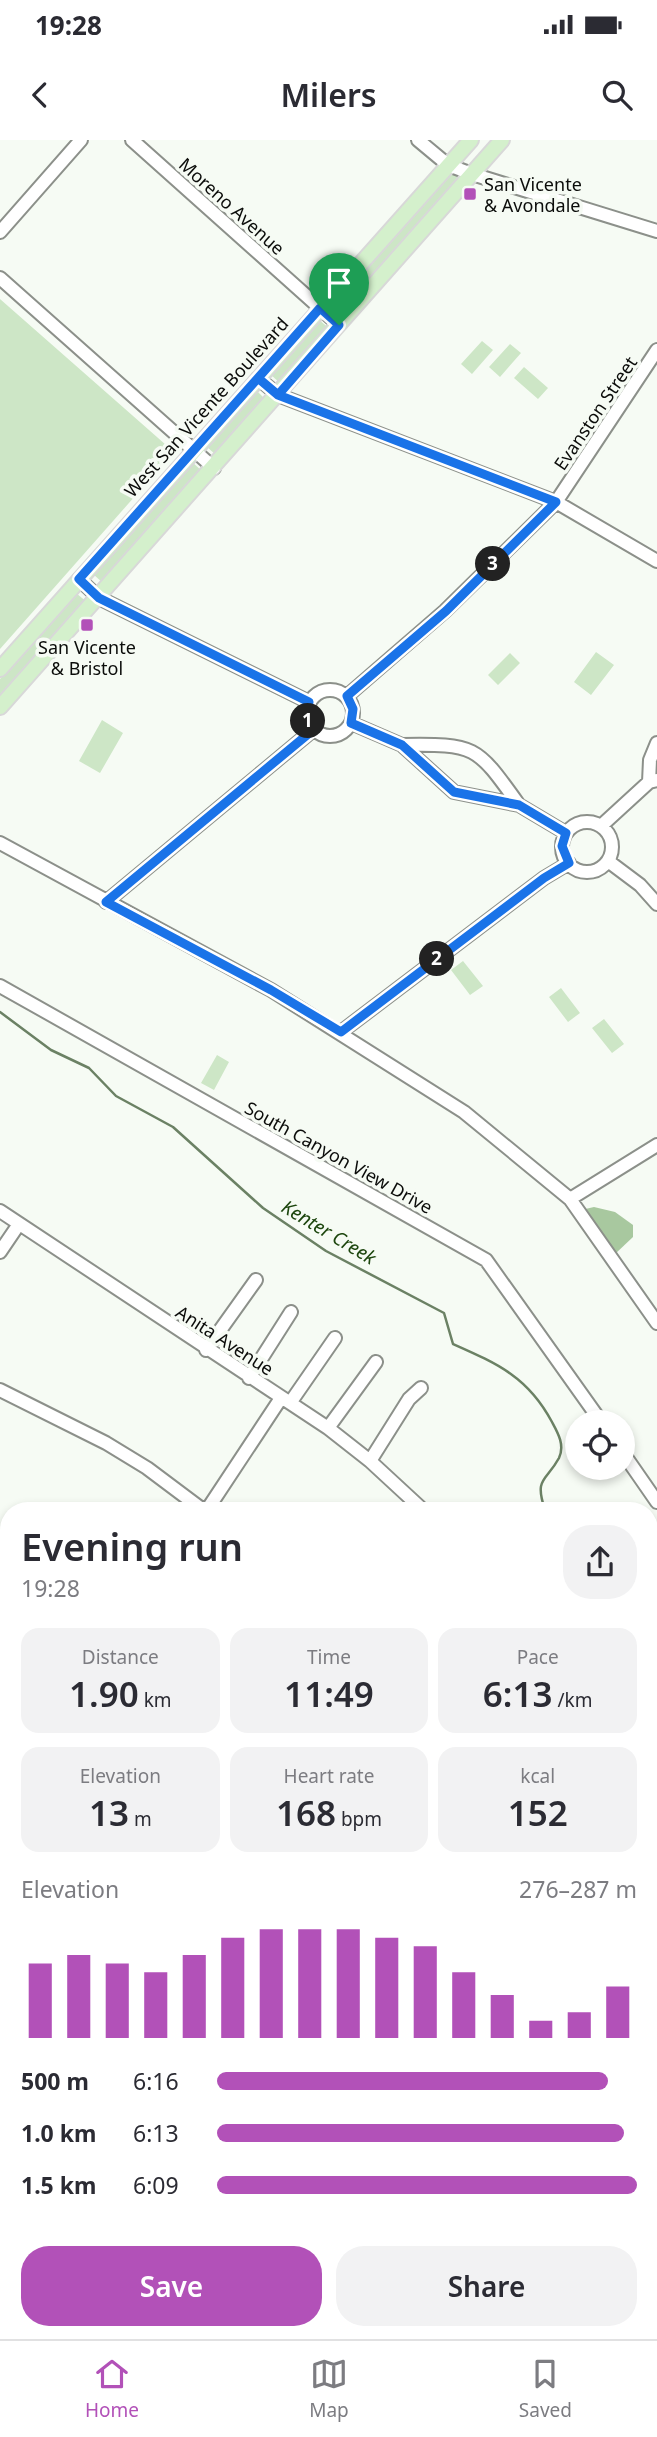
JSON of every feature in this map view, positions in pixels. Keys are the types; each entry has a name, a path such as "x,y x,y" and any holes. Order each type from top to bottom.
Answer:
{"main road":[{"name":"West San Vicente Boulevard","path":"0,669 471,140"},
{"path":"0,707 502,140"}],"street":[{"path":"0,232 81,140"},
{"name":"Moreno Avenue","path":"132,140 339,325"},
{"path":"418,140 449,165 471,174 657,231"},
{"path":"0,278 214,468"},
{"name":"Evanston Street","path":"347,696 446,611 556,502 645,372 657,350"},
{"path":"645,372 657,381"},
{"path":"258,378 278,395 556,502 657,561"},
{"path":"79,579 99,598 309,702"},
{"path":"327,690 347,696 353,709 351,723 334,736 319,734 313,730 307,716 309,702 327,690"},
{"path":"351,723 402,745 454,792 519,805 566,833"},
{"path":"106,902 313,730"},
{"path":"601,826 653,781 650,760 657,743"},
{"path":"402,745 455,745 469,748 491,765 519,805"},
{"path":"586,822 601,826 611,843 608,861 601,867 585,872 569,863 562,846 571,827 586,822"},
{"path":"0,843 271,990 464,1112 570,1199 657,1323"},
{"path":"608,861 640,885 657,904"},
{"path":"341,1032 544,878 569,863"},
{"path":"640,885 657,890"},
{"name":"South Canyon View Drive","path":"0,986 486,1260 593,1410"},
{"path":"570,1199 657,1145"},
{"name":"Anita Avenue","path":"0,1211 206,1350 328,1428 370,1461 414,1502"},
{"path":"0,1252 19,1224"},
{"path":"206,1350 256,1280"},
{"path":"249,1378 292,1312"},
{"path":"211,1502 335,1338"},
{"path":"328,1428 376,1362"},
{"path":"370,1461 410,1399 421,1388"},
{"path":"0,1390 106,1443 194,1502"},
{"path":"635,1470 657,1502"}],"green space":[{"path":"449,172 462,179 343,313 333,303"},
{"path":"0,299 174,452 0,649"},
{"path":"318,319 330,329 281,384 270,374"},
{"path":"482,341 493,350 472,374 461,364"},
{"path":"510,344 521,353 500,377 489,367"},
{"path":"524,367 548,388 538,399 514,378"},
{"path":"256,390 266,400 217,456 206,446"},
{"path":"192,462 203,472 104,584 93,574"},
{"path":"76,593 88,603 0,701 0,679"},
{"path":"596,652 614,665 591,695 574,682"},
{"path":"510,653 520,663 498,685 488,675"},
{"path":"102,720 123,733 100,773 79,761"},
{"path":"463,961 483,986 470,995 451,970"},
{"path":"561,988 580,1013 568,1022 549,997"},
{"path":"604,1019 624,1044 612,1053 592,1028"},
{"path":"217,1055 229,1062 214,1090 201,1083"},
{"path":"594,1207 615,1212 633,1225 633,1237 615,1254 581,1210"}],"waterway":[{"name":"Kenter Creek","path":"0,1012 51,1050 89,1068 116,1096 173,1127 263,1208 326,1251 444,1313 453,1344 484,1358 522,1383 543,1407 561,1444 559,1458 541,1485 543,1502"}],"place":[{"name":"San Vicente & Avondale","path":"470,194"},
{"name":"San Vicente & Bristol","path":"87,625"}],"route":[{"path":"339,325 278,395 258,378 79,579 99,598 309,702 307,716 313,730 106,902 271,990 341,1032 544,878 569,863 565,860 562,846 566,833 519,805 454,792 402,745 351,723 353,709 347,696 446,611 556,502 278,395 271,389 258,378 320,308 339,325"}]}
